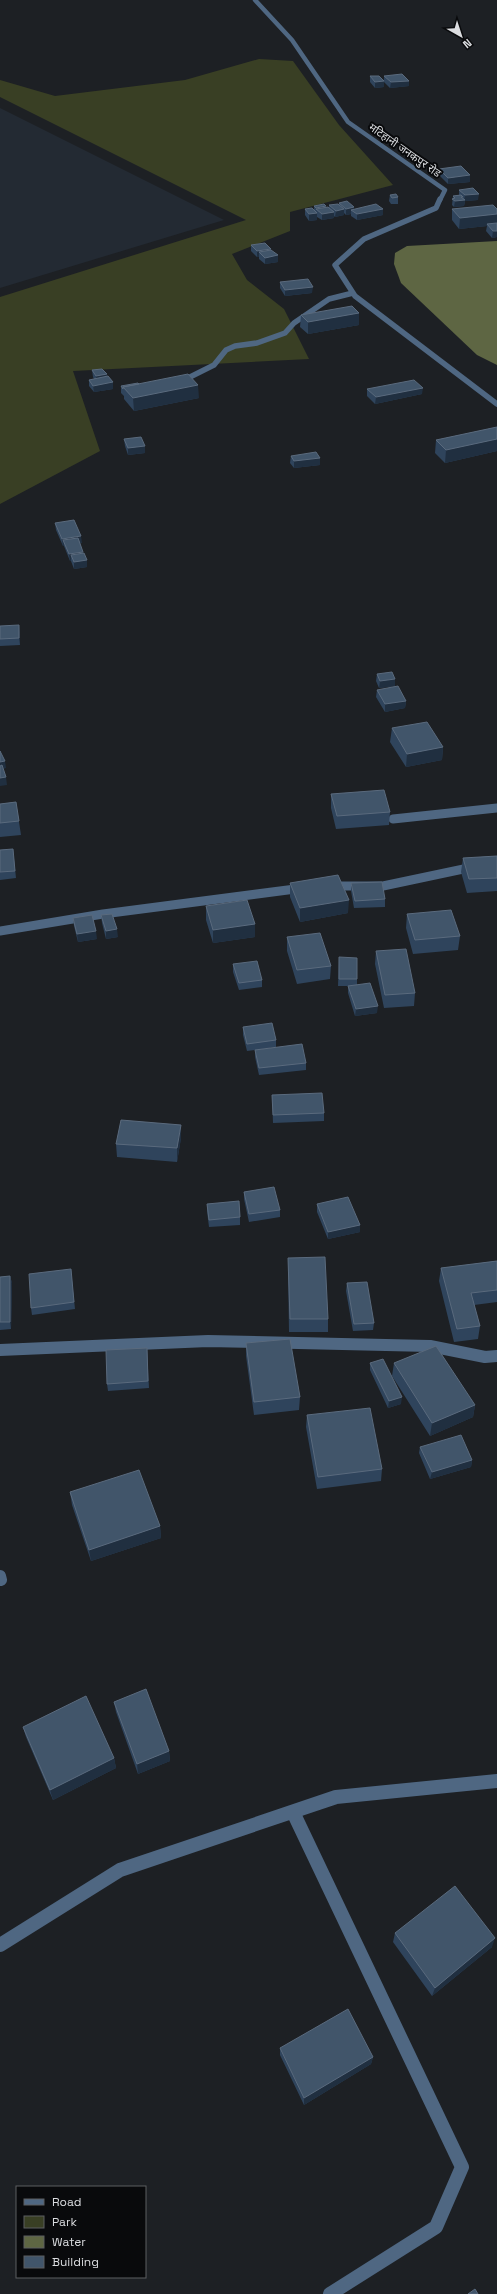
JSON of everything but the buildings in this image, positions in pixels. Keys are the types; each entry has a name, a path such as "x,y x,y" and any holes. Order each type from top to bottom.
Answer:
{"street":[{"name":"मटिहानी जनकपुर रोड","path":"255,0 292,40 348,122 445,190 436,208 364,239 335,265 353,292 497,404"},
{"path":"172,384 193,377 214,365 226,350 235,346 257,344 286,333 294,323 329,299 353,292"},
{"path":"393,819 496,810"},
{"path":"0,931 103,914 318,887 383,886 497,862"},
{"path":"0,1350 208,1341 430,1346 485,1357 497,1356"},
{"path":"0,1945 120,1870 336,1797 497,1781"},
{"path":"293,1812 462,2167 436,2227 330,2294"}],"shaded area":[{"path":"0,108 224,220 0,288"}],"green space":[{"path":"259,59 293,61 339,125 393,185 290,212 290,231 232,254 247,280 284,309 309,359 73,371 100,451 0,504 0,297 246,220 0,97 0,80 55,96 185,80"}],"water":[{"path":"497,241 497,365 477,355 401,283 394,264 395,253 407,246"}]}
